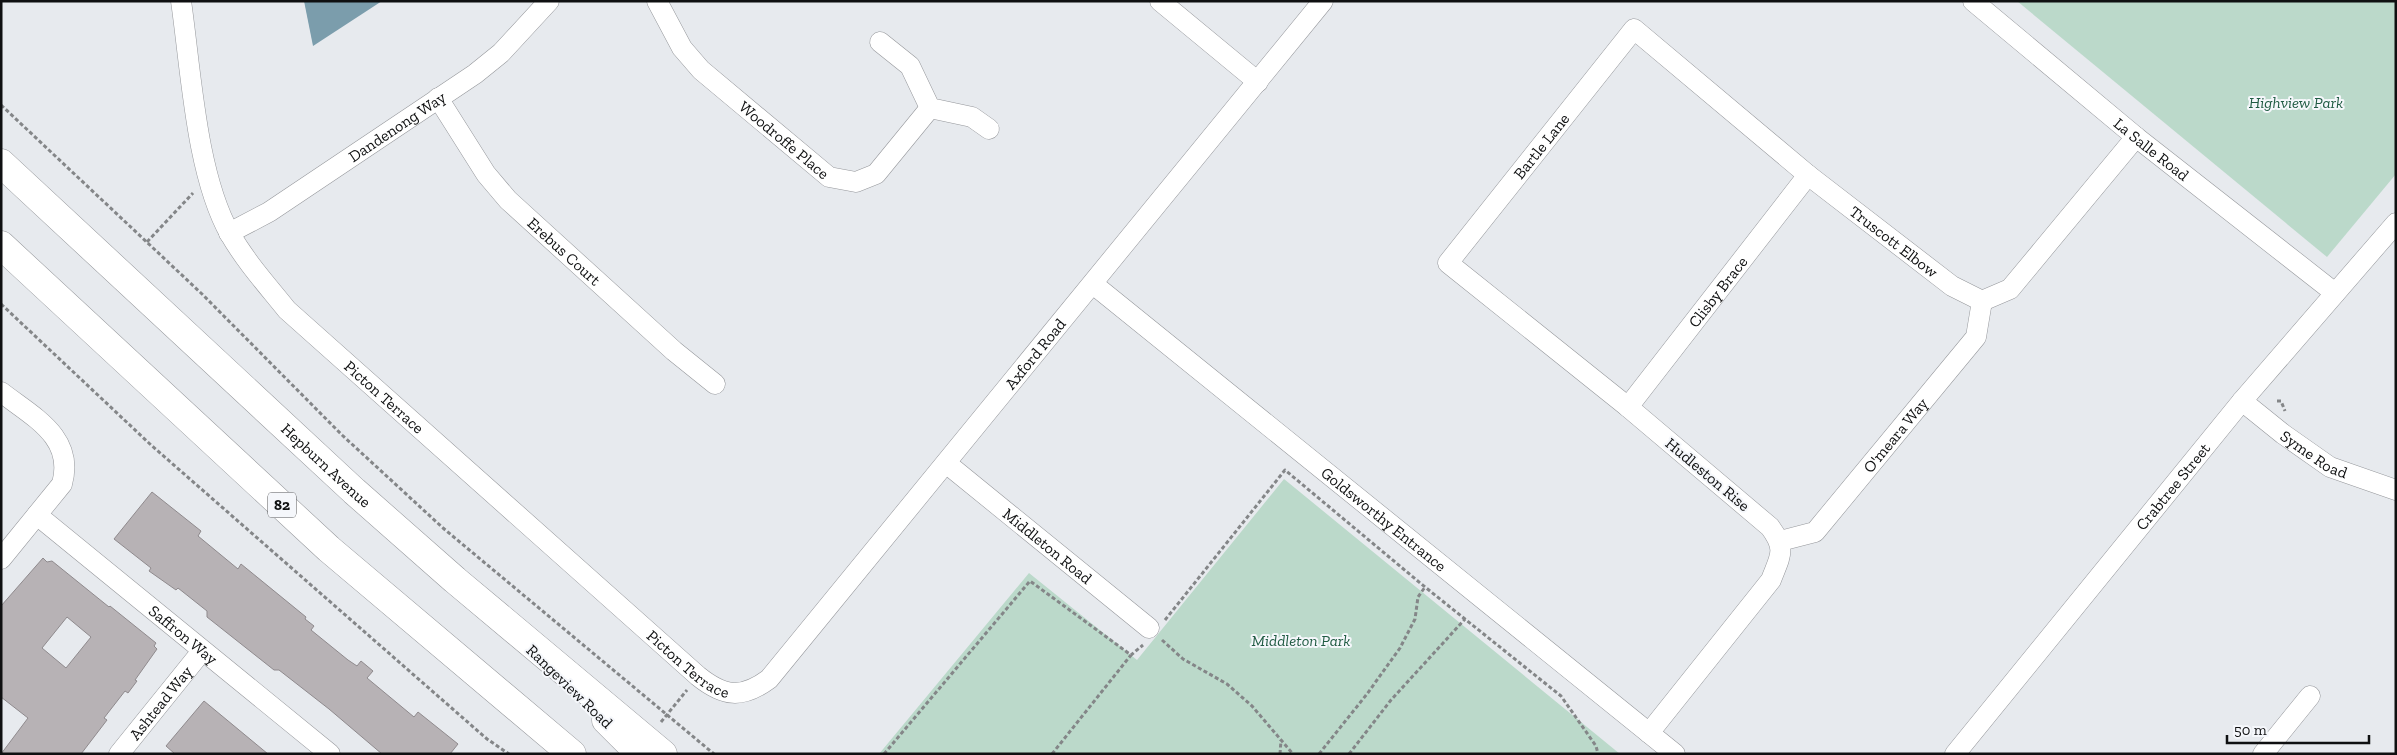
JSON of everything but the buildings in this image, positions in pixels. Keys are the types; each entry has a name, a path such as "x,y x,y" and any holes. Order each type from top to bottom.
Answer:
{"main road":[{"name":"Hepburn Avenue","path":"1,163 354,491 500,618 663,754"},
{"name":"82","path":"1,245 329,549 572,754"},
{"name":"Rangeview Road","path":"500,618 640,754"}],"street":[{"name":"Picton Terrace","path":"181,1 199,132 209,175 216,201 229,233 252,268 287,310 698,676 721,692 738,694"},
{"name":"Dandenong Way","path":"229,233 269,212 438,98 501,53 549,1"},
{"name":"Woodroffe Place","path":"657,1 682,48 701,70 830,177 856,182 876,174 930,108"},
{"path":"1160,1 1258,82"},
{"name":"Axford Road","path":"738,694 757,688 769,679 1323,1"},
{"name":"La Salle Road","path":"1973,1 2136,137 2335,293"},
{"name":"Truscott Elbow","path":"1634,29 1808,175 1952,286 1982,301"},
{"name":"Bartle Lane","path":"1448,262 1634,29"},
{"path":"880,42 910,66 930,108 972,117 988,129"},
{"name":"Erebus Court","path":"438,98 486,174 508,200 674,351 715,384"},
{"path":"1982,301 2010,289 2136,137"},
{"name":"Clisby Brace","path":"1628,407 1808,175"},
{"name":"Crabtree Street","path":"1955,754 2242,401 2396,223"},
{"name":"Hudleston Rise","path":"1448,262 1628,407 1770,527 1780,541"},
{"name":"Goldsworthy Entrance","path":"1093,284 1675,754"},
{"name":"O'meara Way","path":"1780,541 1815,532 1976,338 1982,301"},
{"path":"1,392 57,439 64,454 66,470 62,484 1,559"},
{"name":"Syme Road","path":"2242,401 2283,434 2330,467 2396,490"},
{"name":"Middleton Road","path":"946,463 1152,631"},
{"name":"Saffron Way","path":"37,515 330,754"},
{"path":"1649,733 1771,580 1780,557 1780,541"},
{"name":"Ashtead Way","path":"119,754 202,651"},
{"path":"2263,754 2310,696"}],"path":[{"path":"1,105 147,242 342,435 443,528 714,754"},
{"path":"147,242 209,175"},
{"path":"1,304 151,445 487,739 510,754"},
{"path":"1052,754 1131,655 1285,470 1425,587 1561,696 1596,746 1598,754"},
{"path":"884,754 1030,581 1131,655"},
{"path":"1319,754 1367,694 1400,648 1415,619 1418,596 1425,587"},
{"path":"1349,754 1391,700 1465,619"},
{"path":"1152,631 1183,659 1227,684 1252,706 1293,754"},
{"path":"666,715 698,676"},
{"path":"1280,754 1281,740"}],"green space":[{"name":"Highview Park","path":"2017,1 2396,1 2396,174 2327,257"},
{"name":"Middleton Park","path":"1284,479 1620,754 879,754 1029,573 1137,660"}],"water":[{"path":"304,1 382,1 313,46"}]}
